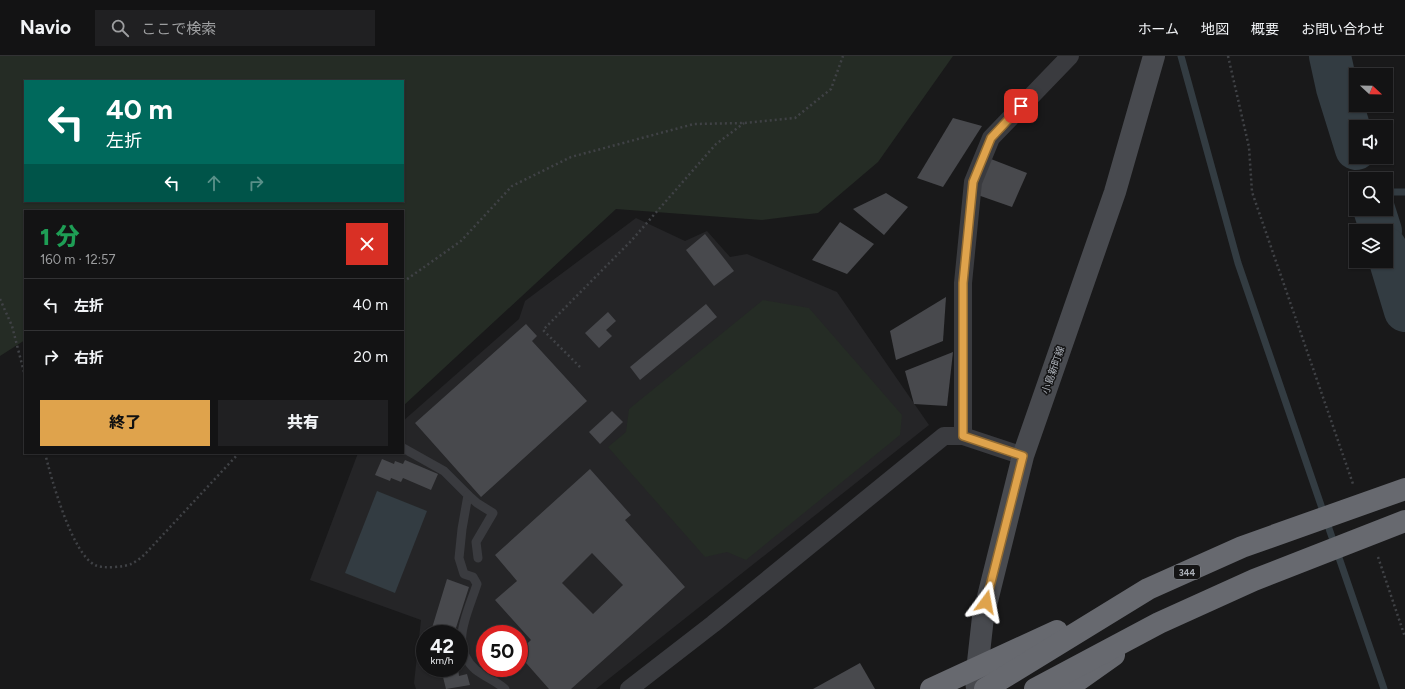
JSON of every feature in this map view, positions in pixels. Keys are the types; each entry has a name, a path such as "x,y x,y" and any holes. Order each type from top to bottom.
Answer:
{"highway":[{"name":"344","path":"985,689 1148,589 1242,547 1405,489"},
{"path":"1035,689 1159,623 1254,580 1405,521"},
{"path":"931,689 1148,589"},
{"path":"1066,689 1159,623"}],"main road":[{"name":"小島新町線","path":"977,689 976,680 983,616 1023,456 1115,192 1154,56"}],"street":[{"path":"963,436 963,283 973,182 991,138 1070,56"},
{"path":"629,689 713,624 944,436 963,436 1023,456"}],"lane":[{"path":"404,449 444,471 468,495 493,513 476,542 478,558"},
{"path":"468,495 459,558 464,574 473,577 477,584 462,632 461,646 468,662 478,671 504,689"}],"path":[{"path":"404,281 461,242 512,186 571,156 694,124 744,123 795,118 831,89 843,56"},
{"path":"1228,56 1250,146 1252,192 1354,487"},
{"path":"580,367 543,330 631,240 716,144 744,123"},
{"path":"0,299 12,326 24,372"},
{"path":"45,454 55,492 82,553 96,566 112,567 131,564 146,553 238,454"},
{"path":"1376,553 1405,637"}],"shaded area":[{"path":"0,56 953,56 878,162 818,213 762,220 616,209 404,405 404,210 24,210 24,341 0,356"},
{"path":"636,218 685,241 707,231 730,257 747,254 837,292 929,425 596,689 416,689 414,683 416,665 416,677 468,677 468,625 420,625 421,620 310,580 358,454 404,454 404,420 519,319 525,301"},
{"path":"763,300 809,308 902,415 900,435 746,560 727,552 705,557 608,447 626,432 629,409"},
{"path":"377,491 427,511 395,593 345,573"}],"building":[{"path":"953,118 982,126 943,187 917,178"},
{"path":"991,159 1027,173 1012,207 972,193"},
{"path":"886,193 908,207 884,235 853,209"},
{"path":"840,222 874,244 847,274 812,260"},
{"path":"705,234 734,271 714,286 686,250"},
{"path":"946,297 943,341 896,360 890,331"},
{"path":"706,304 717,317 640,380 630,367"},
{"path":"608,312 616,321 606,330 612,336 599,348 585,333"},
{"path":"526,324 537,336 532,341 587,401 481,497 415,423"},
{"path":"953,352 947,406 914,404 905,371"},
{"path":"612,411 623,422 600,444 589,432"},
{"path":"382,459 394,464 395,461 403,464 405,460 438,474 431,490 403,478 401,482 391,478 390,481 375,475"},
{"path":"590,469 631,515 625,520 685,587 571,689 549,689 528,665 528,643 531,640 528,637 528,625 518,625 495,600 517,581 495,555","holes":["592,553 623,585 593,614 562,583"]},
{"path":"447,579 469,587 457,625 433,625"},
{"path":"860,663 875,689 813,689"},
{"path":"443,677 468,677 470,685 446,689"}],"waterway":[{"path":"1181,56 1238,263 1384,689"},
{"path":"1330,56 1337,88 1349,127"},
{"path":"1393,192 1405,192"},
{"path":"1376,216 1379,224"},
{"path":"1392,268 1405,311"}],"route":[{"path":"986,602 1023,456 963,436 963,283 973,182 991,138 1021,106"}]}
